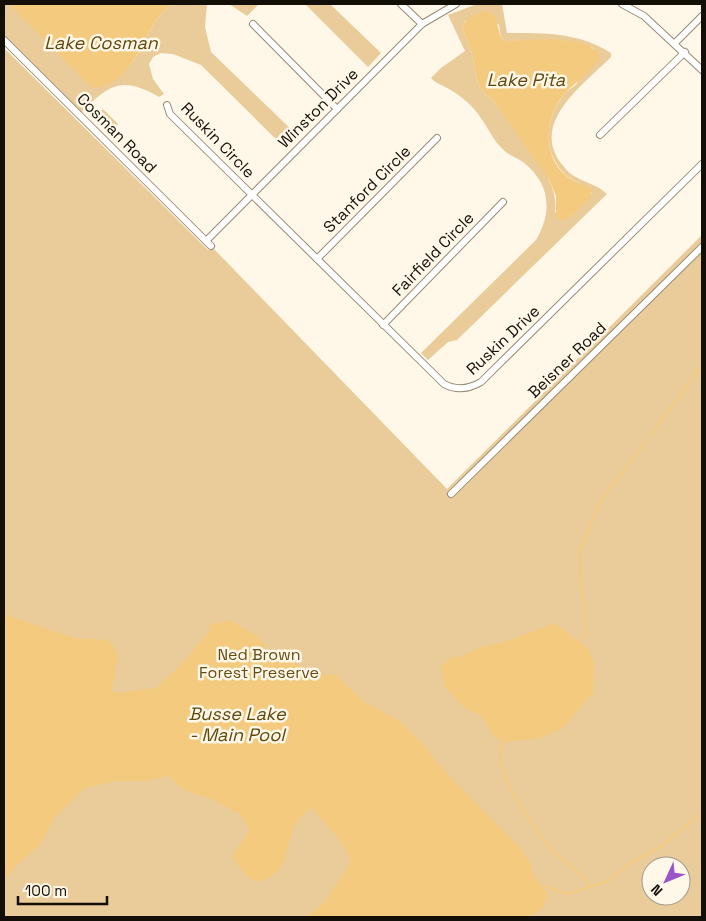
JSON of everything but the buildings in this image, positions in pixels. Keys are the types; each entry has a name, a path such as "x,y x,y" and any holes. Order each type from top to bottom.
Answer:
{"street":[{"path":"401,4 422,24"},
{"name":"Winston Drive","path":"208,244 251,194 422,24 456,4"},
{"path":"622,4 644,16 685,52 702,70"},
{"path":"675,43 702,16"},
{"path":"253,24 337,109"},
{"name":"Cosman Road","path":"4,40 208,244"},
{"path":"600,134 685,52"},
{"name":"Ruskin Circle","path":"167,104 170,114 251,194"},
{"name":"Stanford Circle","path":"317,259 437,138"},
{"name":"Ruskin Drive","path":"251,194 444,384 451,388 472,388 481,382 702,164"},
{"name":"Fairfield Circle","path":"383,325 502,202"},
{"name":"Beisner Road","path":"451,494 702,247"}],"green space":[{"path":"4,4 9,4 106,84 130,66 155,22 171,4 207,4 205,27 211,52 299,137 287,150 201,65 173,54 161,53 153,57 149,64 153,79 164,94 159,97 134,86 116,86 99,96 79,115 4,40"},
{"path":"229,4 259,4 247,16"},
{"path":"305,4 330,4 381,53 368,67"},
{"path":"477,4 502,4 507,33 573,37 599,46 611,53 611,57 562,107 555,122 552,137 555,152 569,173 607,194 457,340 448,342 428,360 421,353 536,240 545,219 546,208 543,188 532,170 501,147 478,114 462,97 431,78 441,68 465,51 448,15","holes":["483,12 499,25 501,38 505,41 563,40 594,48 577,83 565,93 559,102 554,112 549,132 549,142 555,162 565,174 592,193 572,216 555,212 555,198 543,168 479,84 470,47 462,28 465,21"]},
{"name":"Ned Brown Forest Preserve","path":"4,48 208,250 213,248 447,489 702,235 702,917 4,917"},
{"path":"103,109 118,124 111,131 96,116"}],"water":[{"name":"Lake Cosman","path":"9,4 171,4 155,22 137,55 123,74 104,86 92,88"},
{"name":"Lake Pita","path":"487,11 495,16 501,38 505,41 567,40 590,46 598,52 599,58 593,68 567,91 554,111 550,123 550,147 553,158 559,168 571,179 592,189 591,197 572,216 561,221 556,217 556,196 549,179 492,99 486,95 479,84 468,41 462,28 469,18 475,14"},
{"name":"Busse Lake - Main Pool","path":"6,615 74,638 107,640 113,645 118,656 112,690 116,693 156,688 180,666 211,629 207,625 230,620 257,636 269,650 275,649 279,655 315,674 336,675 364,702 398,720 421,742 447,774 519,847 530,862 533,875 548,893 543,907 531,917 306,917 323,904 351,862 339,839 311,808 300,818 294,828 284,861 279,870 270,877 256,882 246,875 232,857 249,829 240,814 212,799 184,790 169,776 145,781 116,781 84,788 55,817 40,845 19,863 4,880 4,616"},
{"path":"555,623 588,649 594,663 593,692 562,729 538,739 503,742 494,737 482,716 466,709 445,687 441,666 452,657 463,656 480,647 504,642"}],"waterway":[{"path":"650,436 702,365"},
{"path":"578,641 586,635 579,551 602,499 646,442"},
{"path":"503,742 500,756 501,765 516,798 548,845 584,878 589,887"},
{"path":"545,886 568,894 608,881 631,863 660,847 702,813"}]}
